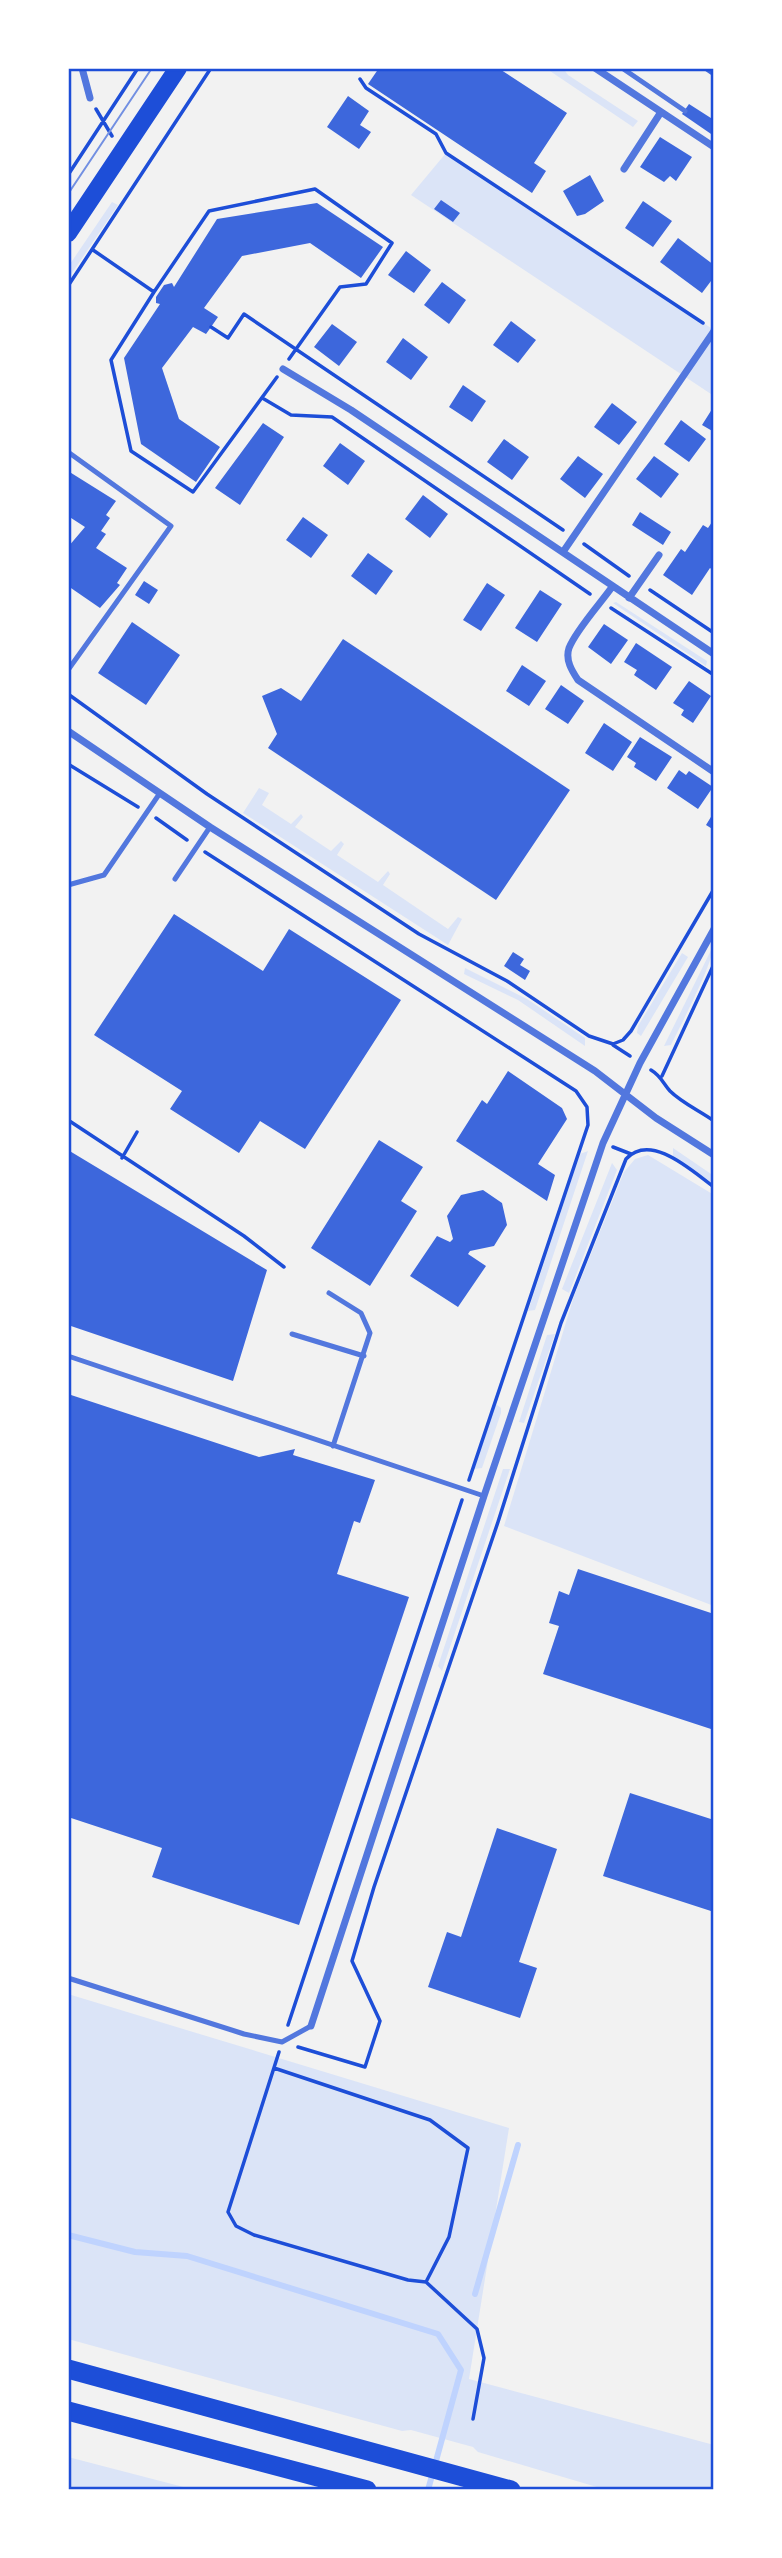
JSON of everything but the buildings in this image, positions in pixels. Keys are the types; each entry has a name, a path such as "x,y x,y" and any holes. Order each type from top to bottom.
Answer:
{"highway":[{"path":"68,2370 511,2490"},
{"path":"68,2411 367,2490"}],"main road":[{"path":"68,233 178,68"}],"street":[{"path":"82,68 90,98"},
{"path":"596,68 714,147"},
{"path":"624,169 661,112"},
{"path":"563,552 714,331"},
{"path":"282,369 351,410 714,654"},
{"path":"629,598 659,555"},
{"path":"612,587 568,649 568,663 572,672 578,680 714,772"},
{"path":"68,731 210,827 576,1058 714,1155"},
{"path":"311,2026 484,1496 603,1143 673,1000 714,929"}],"lane":[{"path":"622,68 685,111"},
{"path":"68,452 171,526 71,661 68,670"},
{"path":"68,885 104,875 160,793"},
{"path":"175,879 210,827"},
{"path":"329,1293 361,1313 370,1333 333,1446"},
{"path":"292,1334 364,1356"},
{"path":"68,1356 484,1496"},
{"path":"68,1978 244,2034 282,2042 311,2026"}],"path":[{"path":"68,175 138,68"},
{"path":"68,286 211,68"},
{"path":"360,79 366,88 436,134 446,153 714,331"},
{"path":"315,189 392,243 366,284 340,287 297,348 264,399 193,492 131,451 111,360 153,292 209,211 315,189"},
{"path":"93,250 153,292"},
{"path":"211,327 228,338 244,314 574,538"},
{"path":"264,399 290,415 332,417 602,602 714,675"},
{"path":"68,694 215,800 419,934 507,981 589,1036 604,1042 613,1044 623,1040 631,1031 714,889"},
{"path":"68,764 147,812 576,1091 587,1107 588,1125 582,1145 544,1249 228,2212 236,2226 254,2235 408,2280 426,2282 477,2329 484,2358 473,2418"},
{"path":"714,964 662,1077 669,1090 714,1121"},
{"path":"68,1120 244,1236 284,1267"},
{"path":"122,1158 137,1132"},
{"path":"310,2050 365,2067 380,2021 352,1961 355,1950 561,1323 626,1159 646,1149 657,1151 714,1187"},
{"path":"274,2068 430,2120 468,2148 449,2237 426,2282"}],"shaded area":[{"path":"563,68 568,75 638,121 633,127 547,69"},
{"path":"446,153 714,330 714,396 411,195"},
{"path":"112,202 118,205 68,279 68,267"},
{"path":"616,602 707,661 706,666 613,603"},
{"path":"259,788 269,793 262,805 291,824 301,814 303,817 295,827 331,851 341,841 344,844 337,855 378,882 388,871 390,874 383,885 448,929 458,917 462,919 448,945 243,813"},
{"path":"714,944 703,978 682,1023 671,1045 664,1046"},
{"path":"682,953 688,957 641,1036 637,1033 638,1026"},
{"path":"465,968 527,999 585,1038 585,1046 518,1000 464,974"},
{"path":"673,1148 714,1176 714,1184 673,1157"},
{"path":"588,1151 535,1310 528,1311 580,1154"},
{"path":"648,1155 714,1195 714,1606 504,1526 574,1296 624,1172 635,1159"},
{"path":"612,1163 617,1170 569,1293 562,1289"},
{"path":"555,1334 524,1423 519,1422 547,1335"},
{"path":"496,1404 501,1408 501,1413 482,1468 474,1469"},
{"path":"503,1469 510,1469 442,1671 438,1666"},
{"path":"68,1994 509,2128 469,2379 714,2445 714,2490 607,2490 478,2452 473,2447 411,2430 402,2431 68,2339"},
{"path":"68,2457 195,2490 68,2490"}],"waterway":[{"path":"475,2294 518,2145"},
{"path":"68,2235 135,2252 187,2256 438,2334 461,2370 428,2490"}],"tram line":[{"path":"68,194 152,68"}]}
